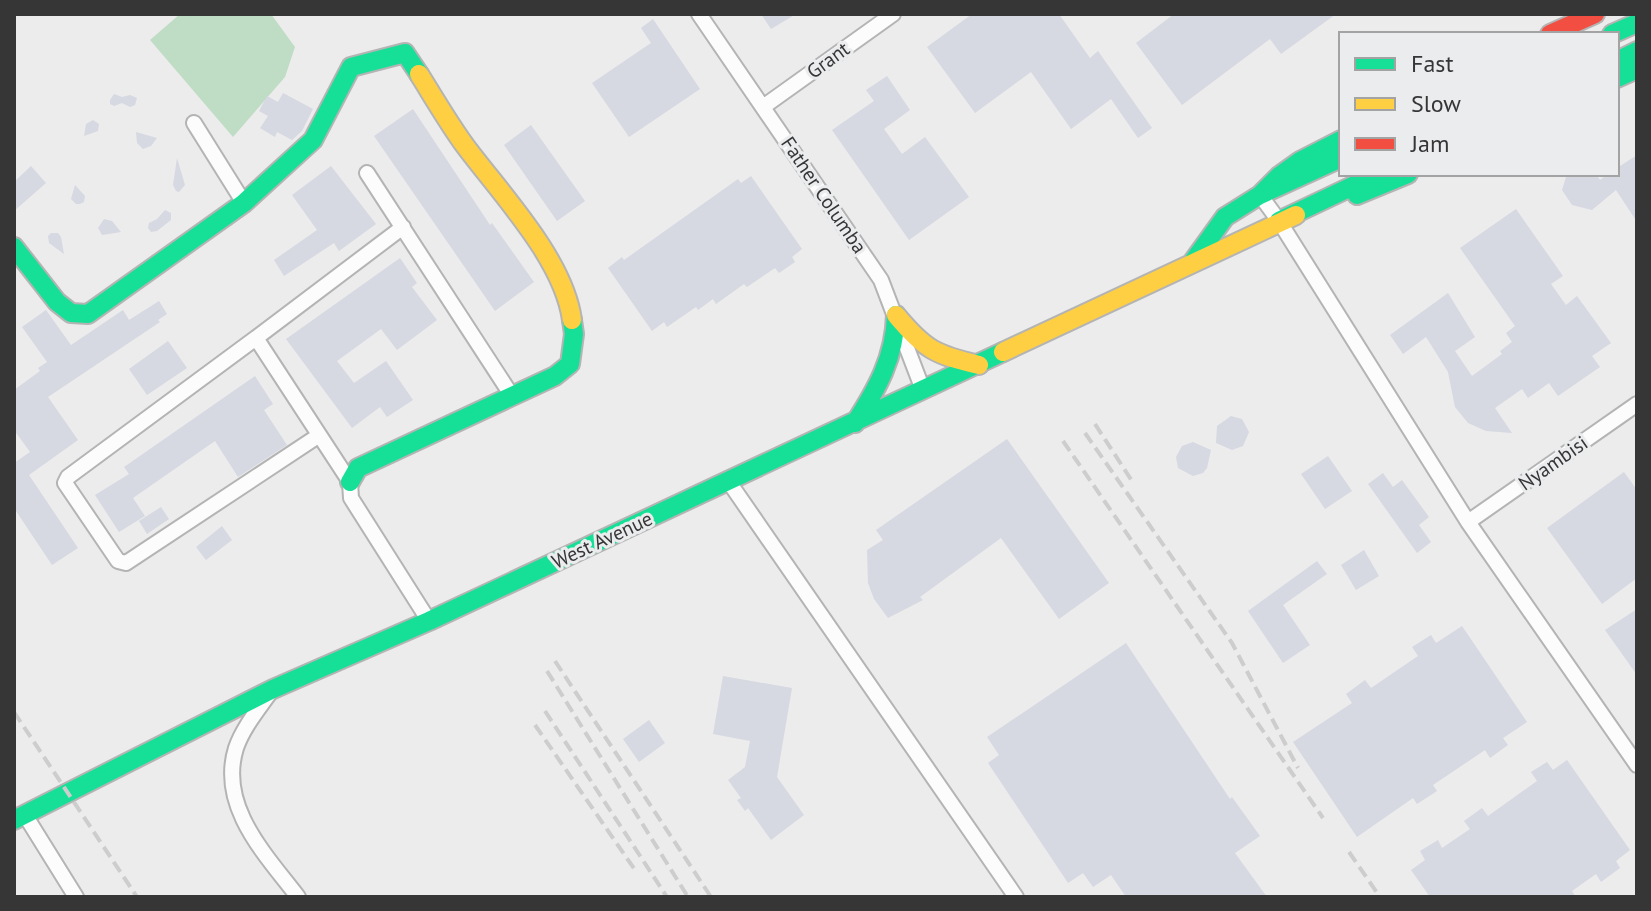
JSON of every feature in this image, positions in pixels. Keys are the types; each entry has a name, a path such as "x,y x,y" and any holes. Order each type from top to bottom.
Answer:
{"main road":[{"path":"1554,32 1595,14"},
{"path":"1617,32 1637,23"},
{"path":"1619,60 1637,51"},
{"path":"14,247 57,302 71,313 88,314 244,203 313,140 351,67 405,53 465,145 515,208 560,279 570,304 574,334 570,364 555,376 358,468 350,482"},
{"path":"1260,195 1300,161 1339,141"},
{"path":"1260,195 1339,159"},
{"path":"1279,221 1374,176"},
{"path":"1279,221 1404,176"},
{"name":"West Avenue","path":"1192,262 1225,217 1260,195"},
{"name":"West Avenue","path":"20,818 273,689 429,621 729,482 1279,221"},
{"path":"896,315 912,334 933,351 943,357 979,365"},
{"path":"855,423 889,364 895,346 896,315"}],"street":[{"name":"Father Columba","path":"699,14 881,280 923,390"},
{"name":"Grant","path":"763,107 893,14"},
{"path":"1550,32 1563,14"},
{"path":"194,123 244,203"},
{"path":"367,173 512,396"},
{"path":"1260,195 1468,522 1637,765"},
{"path":"318,436 126,563 118,561 65,483 68,477 403,227"},
{"path":"256,338 350,482 351,498 429,621"},
{"name":"Nyambisi","path":"1468,522 1637,404"},
{"path":"729,482 1016,897"},
{"path":"273,689 247,725 236,749 232,775 236,803 248,831 298,897"},
{"path":"20,818 76,897"}],"green space":[{"path":"180,14 271,14 295,47 285,77 233,137 150,40"}],"building":[{"path":"761,14 796,14 771,29"},
{"path":"972,14 1059,14 1090,58 1098,51 1152,128 1138,138 1111,99 1071,129 1031,72 975,113 927,47"},
{"path":"1174,14 1336,14 1281,54 1270,39 1182,105 1136,43"},
{"path":"653,19 700,89 629,137 592,83 651,43 641,28"},
{"path":"887,76 910,110 884,129 902,154 925,137 969,197 909,240 832,130 874,101 866,90"},
{"path":"283,93 313,109 302,131 292,140 277,132 275,137 260,128 268,116 259,111 267,96 278,102"},
{"path":"114,94 137,98 135,105 110,104"},
{"path":"413,109 490,225 492,223 534,282 495,311 374,136"},
{"path":"93,120 99,124 98,131 84,136 86,124"},
{"path":"531,125 585,201 557,221 504,145"},
{"path":"136,132 157,138 151,146 143,149 137,143"},
{"path":"1637,155 1637,222 1616,190 1592,210 1572,205 1562,190 1566,176 1597,176 1600,180 1605,176 1619,176 1619,167"},
{"path":"177,158 185,185 179,192 173,185"},
{"path":"31,166 46,183 14,211 14,182"},
{"path":"331,166 376,224 339,251 334,243 284,276 274,260 317,230 292,195"},
{"path":"751,176 802,249 792,257 795,262 779,273 775,268 747,287 744,284 716,304 713,299 667,327 664,322 652,331 608,268 622,257 624,260 738,179 741,183"},
{"path":"75,185 85,196 80,204 71,199"},
{"path":"1516,209 1563,276 1551,284 1566,305 1577,296 1611,343 1592,356 1600,367 1558,396 1549,383 1528,398 1522,389 1495,408 1512,433 1486,431 1468,423 1455,407 1448,372 1426,337 1403,354 1390,335 1448,293 1475,337 1455,351 1472,376 1502,354 1500,351 1512,342 1506,333 1515,326 1460,248"},
{"path":"165,210 171,213 171,220 151,232 149,223"},
{"path":"104,219 112,221 121,232 102,235 98,228"},
{"path":"51,233 58,233 61,237 64,254 49,243"},
{"path":"400,258 417,283 412,287 437,320 397,350 381,329 337,361 354,383 386,361 413,400 387,417 380,407 352,428 286,339"},
{"path":"159,301 167,314 158,320 160,322 48,397 78,440 29,475 78,548 52,565 14,508 14,463 30,452 14,430 14,390 47,362 22,327 46,310 71,345 123,310 129,320"},
{"path":"168,341 187,368 147,395 129,369"},
{"path":"255,376 273,404 264,410 287,445 238,477 215,441 133,498 145,516 119,532 95,495 129,474 124,467"},
{"path":"1231,416 1242,419 1249,432 1243,446 1232,450 1216,443 1217,426"},
{"path":"1007,439 1109,583 1059,619 1001,538 920,597 923,600 888,618 874,599 868,583 867,550 883,540 876,530"},
{"path":"1193,442 1211,450 1207,468 1193,476 1178,468 1176,457 1182,446"},
{"path":"1328,456 1352,491 1325,509 1301,474"},
{"path":"1624,472 1637,490 1637,578 1602,604 1547,528"},
{"path":"1383,473 1393,487 1402,480 1429,517 1419,525 1431,542 1417,553 1368,484"},
{"path":"161,507 169,519 147,534 139,521"},
{"path":"222,526 232,540 206,560 196,547"},
{"path":"1364,550 1379,576 1356,590 1341,565"},
{"path":"1317,561 1327,574 1283,605 1310,645 1283,663 1248,611"},
{"path":"1637,609 1637,675 1605,630"},
{"path":"1462,626 1527,722 1503,738 1508,745 1490,758 1485,750 1433,785 1437,791 1417,804 1413,798 1357,837 1293,742 1352,703 1346,694 1365,680 1371,688 1418,656 1412,647 1431,635 1436,643"},
{"path":"1126,643 1230,799 1232,797 1260,836 1235,853 1267,897 1126,897 1111,875 1093,887 1083,873 1068,883 988,763 999,755 987,737"},
{"path":"723,676 792,688 777,777 804,815 771,840 748,808 745,811 737,800 741,798 728,780 745,767 750,741 713,734"},
{"path":"649,720 665,743 639,762 623,739"},
{"path":"1567,760 1630,850 1616,861 1620,868 1601,882 1596,874 1572,891 1576,897 1430,897 1411,870 1425,860 1420,851 1438,840 1442,848 1470,829 1464,821 1482,808 1488,816 1537,781 1531,772 1547,762 1553,770"}],"railway":[{"path":"1095,424 1132,481"},
{"path":"1085,433 1232,643 1298,768"},
{"path":"1063,441 1323,818"},
{"path":"555,661 711,897"},
{"path":"547,671 688,897"},
{"path":"545,711 667,897"},
{"path":"14,712 137,897"},
{"path":"535,725 635,870"},
{"path":"1349,852 1380,897"}],"traffic: fast":[{"path":"1617,32 1637,23"},
{"path":"1619,60 1637,51"},
{"path":"14,247 57,302 71,313 88,314 244,203 313,140 351,67 405,53 419,74"},
{"path":"1619,77 1637,69"},
{"path":"1194,260 1225,217 1260,195 1300,161 1339,141"},
{"path":"1260,195 1339,159"},
{"path":"1279,221 1374,176"},
{"path":"1357,195 1403,176"},
{"path":"855,423 871,398 888,359 896,315"},
{"path":"350,482 358,468 555,376 570,364 574,334 572,320"},
{"path":"14,820 273,689 429,621 1003,352"}],"traffic: slow":[{"path":"419,74 460,138 530,229 557,274 572,320"},
{"path":"1003,352 1296,215"},
{"path":"896,315 932,349 979,365"}],"traffic: jam":[{"path":"1554,32 1595,14"}]}
